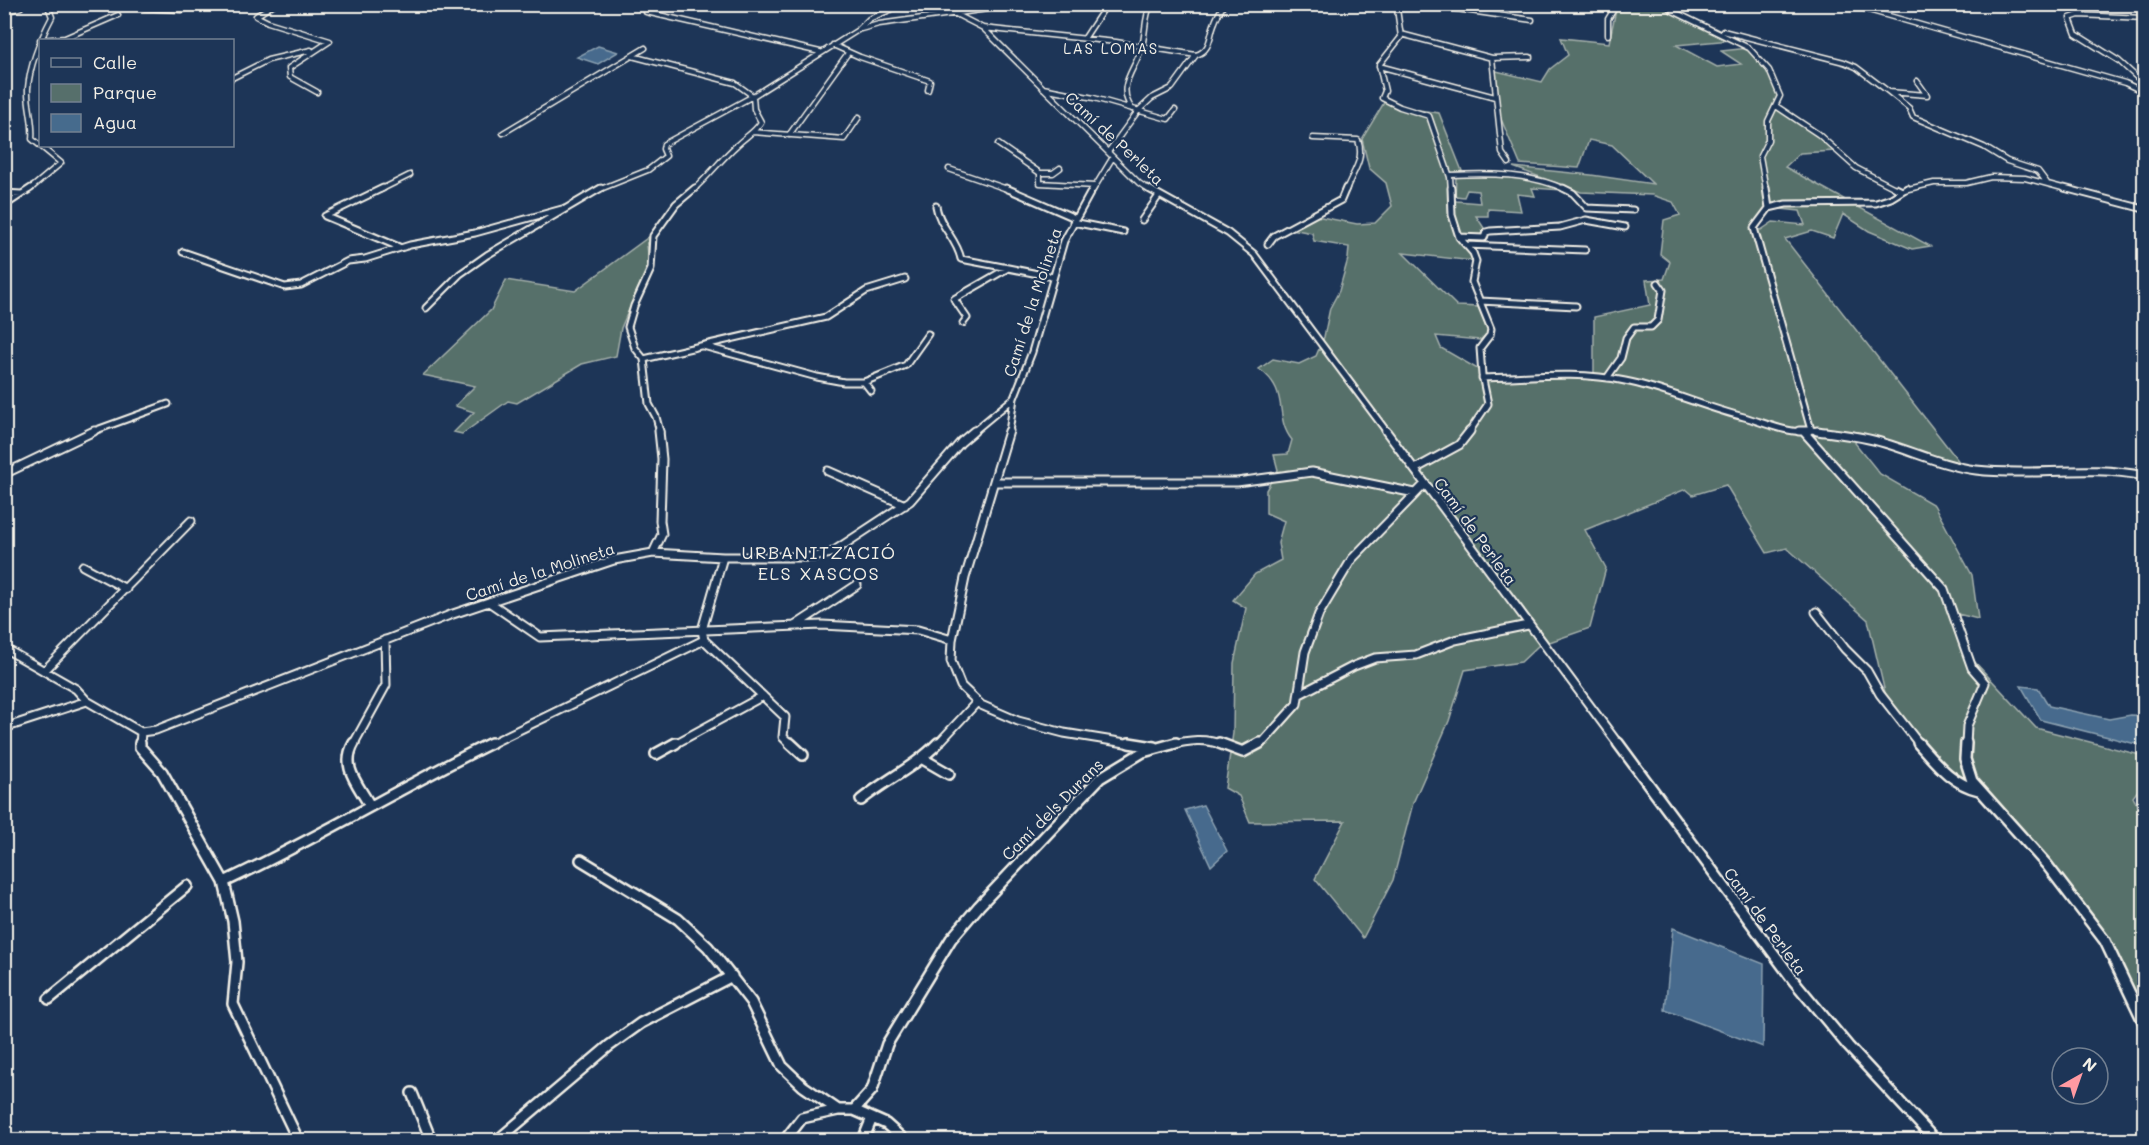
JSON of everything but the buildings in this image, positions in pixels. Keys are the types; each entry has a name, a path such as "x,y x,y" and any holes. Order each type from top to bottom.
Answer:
{"main road":[{"path":"4,17 10,7"}],"street":[{"path":"41,39 52,17 49,9 51,4"},
{"path":"143,4 144,8 177,10 202,4"},
{"path":"274,4 256,16 268,22 330,39 295,62 288,73 294,81 317,92"},
{"path":"858,30 869,19 904,4"},
{"name":"Camí de Perleta","path":"936,4 983,28 1139,183 1158,197 1217,225 1241,241 1266,269 1528,626 1718,878 1757,936 1833,1029 1935,1140"},
{"path":"426,308 460,274 487,255 608,184 656,166 666,156 663,149 664,144 716,118 858,30 879,24 1024,4"},
{"path":"1084,39 1107,4"},
{"path":"1132,109 1125,99 1126,79 1141,47 1143,22 1151,4"},
{"name":"Camí de la Molineta","path":"141,732 156,730 385,640 585,568 634,555 653,553 723,557 823,556 905,505 974,429 1014,398 1032,352 1064,241 1074,220 1138,111 1152,98 1172,88 1196,55 1202,53 1209,45 1214,23 1224,4"},
{"path":"1390,4 1397,9 1401,34 1399,40 1380,62 1385,91 1382,98 1429,117 1450,175 1452,215 1459,237 1473,253 1476,261 1472,282 1491,329 1490,335 1480,348 1482,378 1488,404 1485,411 1459,445 1414,469"},
{"path":"1422,4 1532,20"},
{"path":"1608,35 1606,24 1617,4"},
{"path":"1665,4 1749,48 1769,70 1780,96 1768,121 1768,140 1760,156 1769,208"},
{"path":"1847,4 2015,53 2104,76 2144,90"},
{"path":"646,12 820,52"},
{"path":"52,39 65,38 118,15"},
{"path":"2145,18 2079,15 2070,18 2076,34 2125,64 2145,84"},
{"path":"1706,27 1856,67 1909,108 1913,117 1984,147 2007,161 2038,171 2047,183"},
{"path":"983,28 1196,55"},
{"path":"1401,34 1492,58 1530,57"},
{"path":"39,44 27,88 33,128 32,139 39,144"},
{"path":"832,45 930,81 932,83 928,90"},
{"path":"234,77 268,60 319,48"},
{"path":"503,133 645,48"},
{"path":"1510,49 1512,57"},
{"path":"789,135 848,52"},
{"path":"632,56 735,82 753,96 754,110 761,122 753,132 735,146 707,178 676,204 653,236 651,242 654,256 650,274 640,289 627,329 628,340 634,350 644,359 649,404 656,417 661,437 663,459 660,521 662,534 653,553"},
{"path":"1492,58 1502,153 1509,163"},
{"path":"1379,66 1495,97"},
{"path":"1888,93 1927,95 1917,81"},
{"path":"1043,88 1094,98 1168,118 1175,110"},
{"path":"1776,106 1818,134 1856,168 1902,191"},
{"path":"753,132 844,139 859,117"},
{"path":"1268,244 1274,236 1341,200 1351,177 1360,164 1362,151 1358,140 1313,138"},
{"path":"998,144 1040,173 1053,172 1060,168"},
{"path":"4,206 61,163 43,147"},
{"path":"949,169 1020,193 1074,220 1123,232"},
{"path":"1040,173 1040,183 1095,186"},
{"path":"1450,175 1480,174 1544,181 1574,193 1581,204 1587,208 1634,210"},
{"path":"399,248 325,216 410,175"},
{"path":"1808,431 1810,421 1754,228 1769,208 1786,204 1876,203 1892,198 1902,191 1934,183 1966,183 2006,176 2047,183 2145,209"},
{"path":"4,193 21,195"},
{"path":"1142,220 1158,197"},
{"path":"936,206 937,217 958,246 961,259 1053,278"},
{"path":"183,252 285,287 301,285 348,261 365,260 399,248 475,233 570,207"},
{"path":"1459,237 1484,238 1487,231 1560,227 1586,220 1625,227"},
{"path":"1466,245 1585,250"},
{"path":"963,322 966,318 964,311 954,299 1008,268"},
{"path":"644,359 826,317 866,291 905,279"},
{"path":"1606,378 1621,358 1630,331 1634,327 1657,325 1660,320 1663,290 1658,283"},
{"path":"1480,301 1576,306"},
{"path":"702,345 818,377 844,382 864,382 906,365 928,334"},
{"path":"1482,378 1580,375 1606,378 1657,388 1716,410 1808,431 1859,436 1943,463 1977,470 2011,471 2089,467 2109,468 2145,476"},
{"path":"864,382 871,391"},
{"name":"Camí dels Durans","path":"1014,398 1007,443 965,578 952,640 951,661 961,686 977,702 1018,721 1064,733 1158,747"},
{"path":"4,474 109,424 168,404"},
{"path":"1808,431 1944,589 1972,668 1985,683 1967,726 1965,759 1972,781 2047,865 2105,941 2145,1023"},
{"path":"828,471 905,505"},
{"path":"994,482 1237,482 1295,472 1312,472 1415,494"},
{"path":"1158,747 1187,740 1211,740 1243,752 1252,750 1264,741 1297,704 1305,652 1329,596 1364,545 1425,484"},
{"path":"44,671 191,521"},
{"path":"723,557 702,630 704,640 784,717 783,737 803,755"},
{"path":"83,566 126,589"},
{"path":"794,626 857,585"},
{"path":"489,602 540,637 794,626 899,628 931,632 952,640"},
{"path":"1816,612 1845,649 1867,670 1880,694 1906,729 1941,769 1966,787 1979,790"},
{"path":"1300,694 1354,666 1375,658 1416,655 1455,640 1528,626"},
{"path":"370,806 349,769 347,755 386,685 385,640"},
{"path":"224,882 431,772 704,640"},
{"path":"4,648 76,689 87,701 141,732 140,747 162,772 224,882 237,962 233,1004 298,1140"},
{"path":"656,753 763,696"},
{"path":"4,728 87,701"},
{"path":"861,800 887,780 923,759 977,702"},
{"name":"Camí dels Durans","path":"854,1110 872,1090 888,1044 936,961 979,906 1101,778 1128,760 1158,747"},
{"path":"923,759 949,774"},
{"path":"581,860 678,919 708,947 752,1002 782,1066 803,1086 838,1110"},
{"path":"49,999 187,885"},
{"path":"498,1140 609,1046 640,1023 732,976"},
{"path":"412,1093 430,1140"},
{"path":"785,1140 802,1118 838,1110 854,1110 886,1124 904,1140"},
{"path":"863,1140 872,1118"}],"green space":[{"path":"1617,5 1664,5 1731,40 1676,45 1717,67 1741,64 1721,51 1749,48 1771,74 1777,90 1776,107 1813,130 1834,151 1800,153 1785,167 1930,246 1912,249 1869,231 1843,214 1833,238 1812,231 1785,239 1960,463 1859,436 1855,443 1880,474 1934,505 1972,575 1978,619 1958,614 1973,660 2036,728 2144,756 2144,782 2133,797 2144,818 2144,989 2131,993 2069,892 1972,782 1958,780 1929,752 1886,697 1868,620 1787,548 1767,553 1726,485 1693,495 1686,489 1585,530 1606,568 1590,628 1538,646 1521,662 1465,670 1449,721 1413,803 1393,880 1363,938 1315,879 1345,821 1250,822 1239,796 1225,788 1233,733 1234,663 1246,608 1233,600 1255,574 1281,560 1278,543 1284,521 1266,513 1266,490 1278,470 1274,455 1288,454 1292,440 1283,422 1275,386 1259,369 1273,359 1299,364 1316,356 1348,259 1349,247 1314,241 1312,233 1291,229 1316,216 1357,224 1375,223 1392,206 1386,183 1369,168 1362,139 1385,101 1398,107 1439,113 1462,171 1449,174 1448,191 1456,201 1480,203 1478,191 1467,190 1464,197 1455,196 1456,177 1497,176 1525,179 1539,181 1564,190 1532,188 1535,196 1517,194 1521,211 1488,209 1488,216 1476,216 1486,231 1483,231 1482,238 1458,237 1473,253 1473,261 1403,253 1457,306 1480,307 1487,324 1488,333 1480,340 1436,336 1441,348 1481,371 1482,378 1580,375 1616,379 1594,374 1594,317 1650,305 1646,280 1664,279 1670,262 1660,254 1664,220 1680,215 1673,202 1652,195 1581,192 1513,167 1653,184 1612,145 1589,140 1579,168 1520,164 1496,107 1492,70 1542,82 1550,69 1568,55 1561,38 1609,43","holes":["1770,208 1800,211 1805,225 1773,222 1761,230 1754,228"]},
{"path":"650,236 647,245 649,263 621,328 616,356 582,364 517,403 508,401 462,434 454,432 474,412 455,406 475,386 423,375 491,310 506,280 575,291"}],"water":[{"path":"598,46 618,52 598,64 577,57"},
{"path":"2021,686 2038,688 2049,706 2109,719 2131,715 2144,716 2144,746 2041,720"},
{"path":"1203,805 1227,851 1211,866 1185,810"},
{"path":"1673,928 1764,964 1763,1047 1665,1010"}],"district":[{"name":"LAS LOMAS","path":"1111,48"},
{"name":"URBANITZACIÓ ELS XASCOS","path":"819,562"}]}
